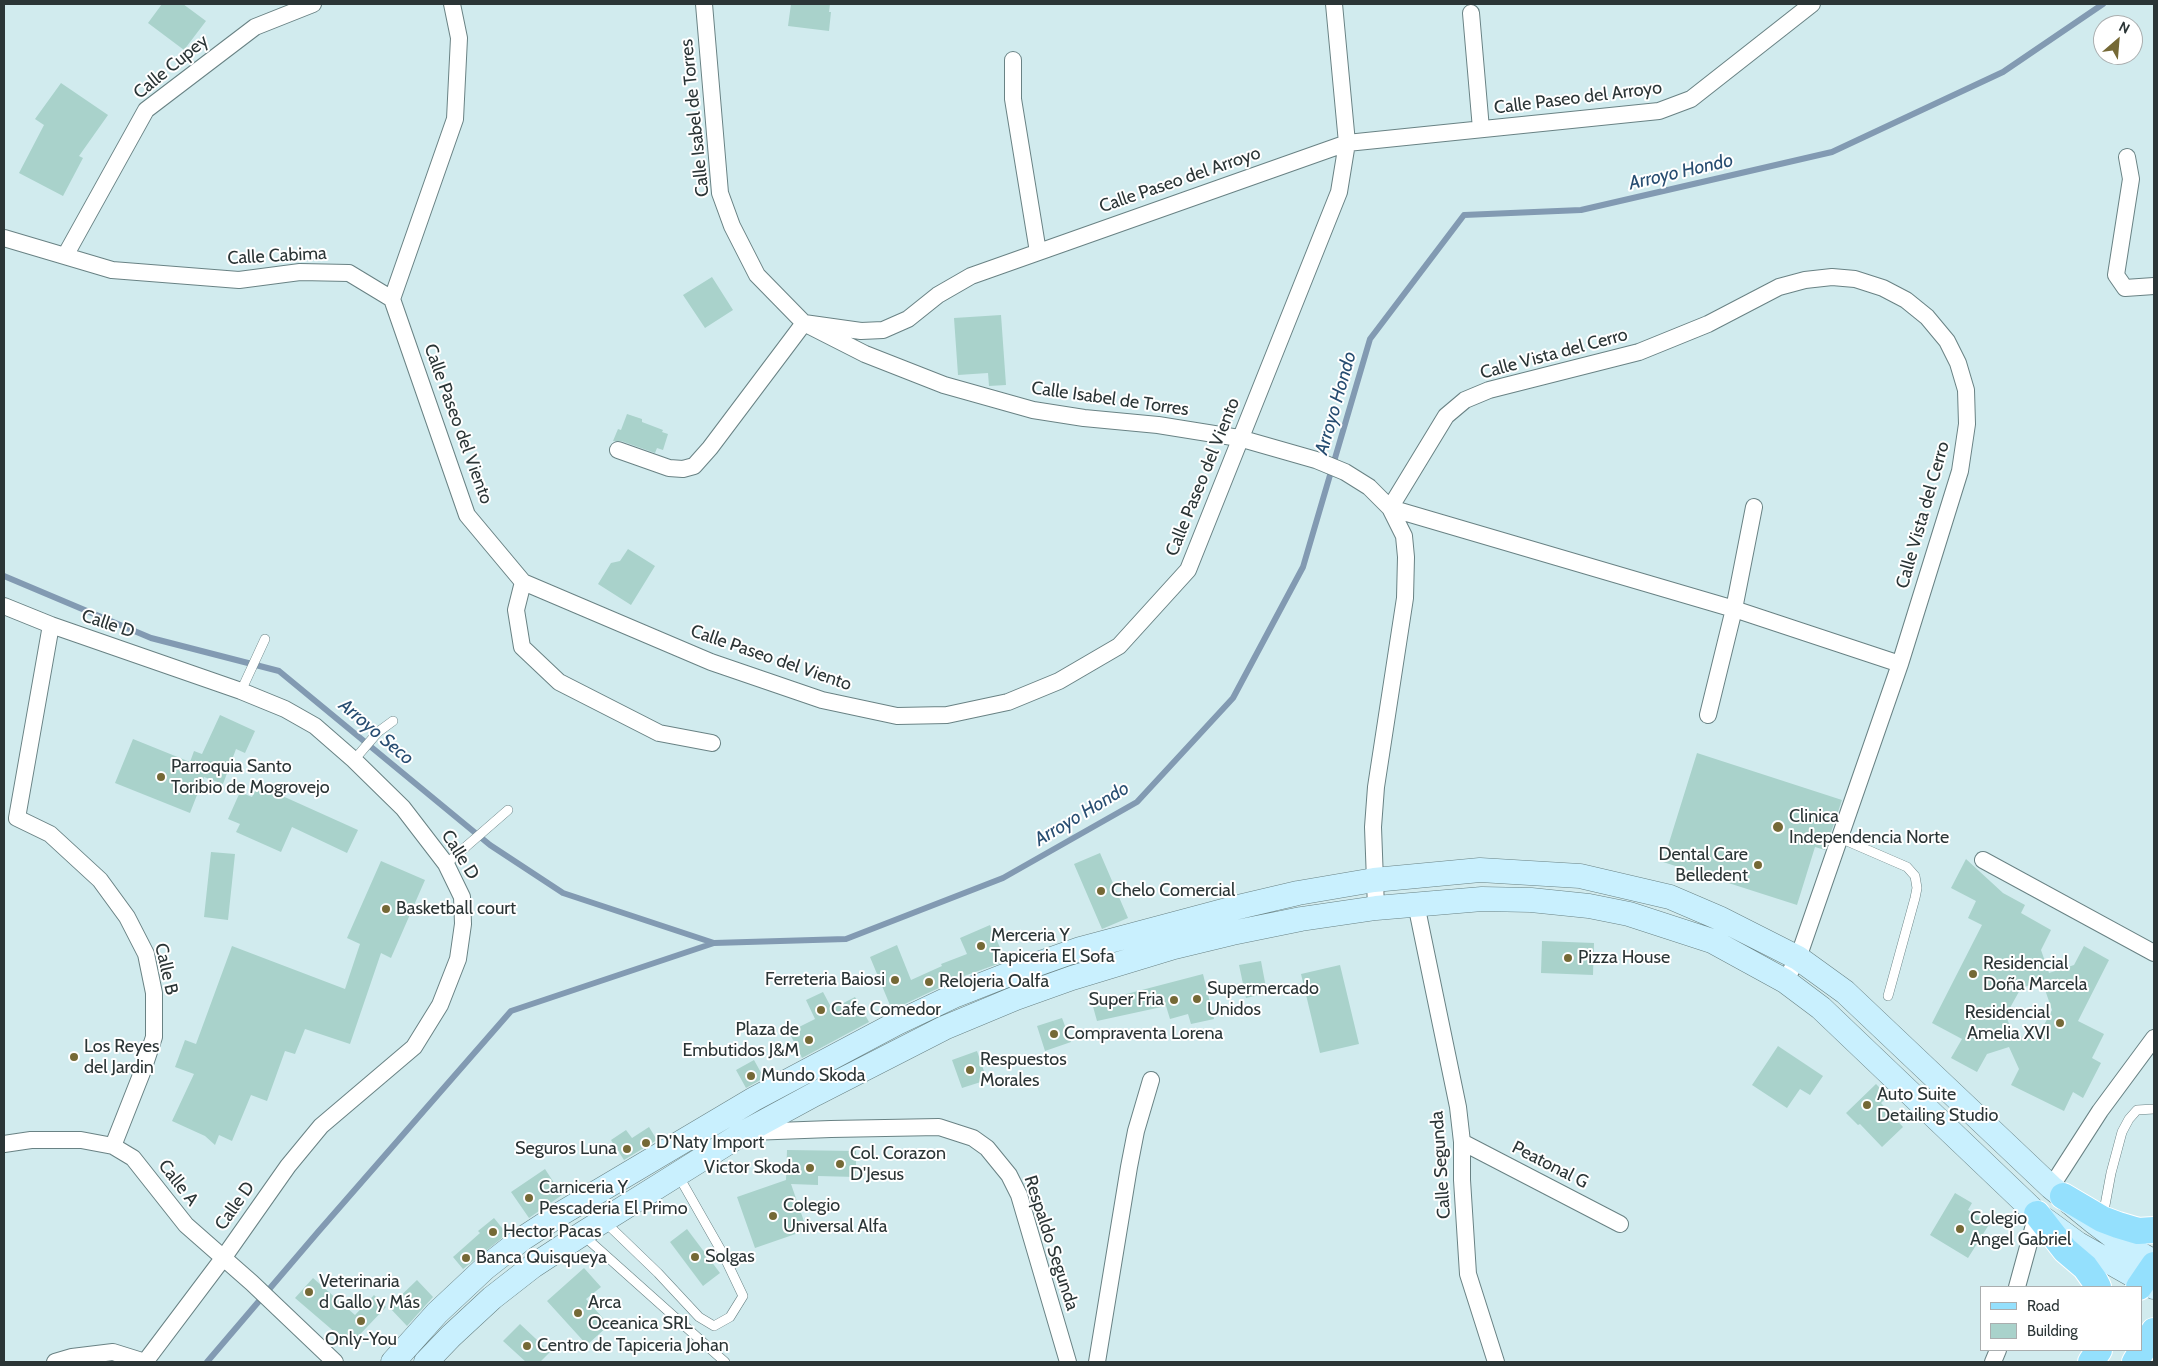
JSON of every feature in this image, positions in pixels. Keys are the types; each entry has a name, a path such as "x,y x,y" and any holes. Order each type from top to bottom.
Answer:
{"main road":[{"path":"393,1362 437,1313 485,1268 522,1239 754,1099 956,994 1063,955 1140,933 1298,893 1374,880 1480,870 1580,876 1670,897 1719,918 1798,958 1845,992 2057,1191 2108,1233 2149,1276"},
{"path":"426,1362 492,1298 533,1266 582,1234 745,1132 928,1036 1025,994 1174,947 1301,919 1376,908 1482,899 1531,900 1589,906 1629,914 1712,941 1784,981 1821,1008 2037,1214 2078,1244 2149,1276"},
{"path":"2057,1191 2102,1219 2138,1231 2154,1230"},
{"path":"2037,1214 2065,1250 2096,1281 2098,1286"}],"street":[{"name":"Calle Cupey","path":"65,256 146,110 255,27 313,4"},
{"path":"392,299 455,119 459,38 452,4"},
{"name":"Calle Isabel de Torres","path":"704,4 720,193 732,226 757,275 804,323 865,354 944,385 1032,410 1084,418 1158,425 1239,438 1291,453 1345,472 1369,487 1390,508"},
{"name":"Calle Paseo del Viento","path":"392,299 467,515 523,582 711,662 822,700 898,716 948,715 1008,702 1059,681 1119,646 1188,570 1239,438 1339,192 1347,143 1334,4"},
{"name":"Calle Paseo del Arroyo","path":"804,323 860,331 883,330 908,319 938,295 970,276 1347,143 1659,111 1691,99 1812,4"},
{"path":"1471,13 1481,129"},
{"path":"1013,60 1013,99 1038,252"},
{"path":"2127,157 2131,179 2116,275 2126,288 2154,286"},
{"name":"Calle Cabima","path":"4,238 112,270 239,280 300,272 349,273 392,299"},
{"name":"Calle Vista del Cerro","path":"1390,508 1446,416 1465,400 1481,393 1639,352 1708,324 1779,287 1805,280 1832,277 1855,279 1883,288 1906,300 1927,317 1946,341 1958,363 1963,381 1968,414 1960,471 1900,664 1840,838 1798,958 1784,981"},
{"path":"618,450 669,468 682,469 694,466 710,448 804,323"},
{"path":"1708,715 1734,609 1754,507"},
{"path":"1390,508 1734,609 1900,664"},
{"path":"1376,908 1373,827 1376,787 1405,598 1406,557 1404,536 1390,508"},
{"path":"523,582 516,610 522,647 559,682 660,733 712,743"},
{"name":"Calle D","path":"4,606 51,625 245,684 315,726 358,757 403,808 446,864 462,896 463,924 458,959 440,1006 414,1047 321,1126 288,1166 224,1258 145,1362"},
{"name":"Calle B","path":"51,625 10,817 50,834 100,880 127,917 146,954 154,993 154,1037 113,1146"},
{"path":"1983,860 2154,953"},
{"name":"Calle Segunda","path":"1416,904 1458,1107 1462,1142 1462,1180 1468,1274 1496,1362"},
{"path":"2057,1191 2100,1111 2154,1038"},
{"path":"1097,1362 1136,1131 1151,1080"},
{"name":"Respaldo Segunda","path":"745,1132 831,1128 939,1128 972,1138 987,1148 1009,1175 1018,1195 1068,1362"},
{"name":"Calle A","path":"4,1144 31,1140 81,1140 113,1146 133,1158 186,1226 252,1283 335,1362"},
{"name":"Peatonal G","path":"1462,1142 1620,1224"},
{"path":"2017,1286 2037,1214"},
{"path":"54,1362 72,1357 112,1352 145,1362"}],"lane":[{"path":"245,684 265,639"},
{"path":"358,757 378,732 393,721"},
{"path":"446,864 508,810"},
{"path":"1840,838 1907,866 1916,876 1917,888 1915,898 1888,996"},
{"path":"2102,1219 2111,1173 2122,1132 2132,1114 2137,1110 2154,1109"},
{"path":"588,1198 604,1221 658,1273 698,1317 714,1326 730,1316 743,1296 678,1175"},
{"path":"582,1234 725,1362"}],"building":[{"path":"162,4 183,4 206,21 184,50 148,23"},
{"path":"791,4 830,4 829,31 788,26"},
{"path":"61,83 108,115 79,156 83,158 63,196 19,173 44,125 35,119"},
{"path":"712,277 733,310 705,328 683,295"},
{"path":"1001,315 1006,385 989,386 988,373 958,375 954,318"},
{"path":"627,414 642,419 642,422 663,430 662,432 668,434 663,450 657,448 655,453 621,441 613,441 618,429 621,430"},
{"path":"628,549 655,566 631,605 598,584 611,563 620,561"},
{"path":"220,715 255,731 245,753 236,749 223,784 204,777 190,813 115,783 133,739 190,762 194,751 202,754"},
{"name":"Clinica Independencia Norte","path":"1697,753 1842,800 1825,850 1815,847 1797,905 1663,862"},
{"path":"258,785 358,830 347,853 292,827 281,852 236,832 240,824 228,819 240,792 252,797"},
{"path":"211,852 235,854 228,920 204,917"},
{"name":"Chelo Comercial","path":"1100,853 1128,918 1102,929 1074,864"},
{"path":"1966,859 2003,893 2025,905 2021,913 2051,930 2041,950 2049,973 2074,965 2084,946 2109,960 2078,1021 2104,1034 2092,1058 2101,1063 2083,1098 2073,1092 2064,1111 2011,1085 2019,1069 2009,1047 1987,1054 1977,1072 1951,1058 1962,1039 1932,1023 1982,925 1968,918 1976,901 1951,888","holes":["2042,981 2052,1010 2037,1038 2013,1036 2006,1015 2021,988"]},
{"path":"381,861 425,880 391,958 381,953 350,1044 305,1029 295,1054 285,1051 267,1101 251,1095 232,1141 219,1135 215,1145 205,1136 172,1121 194,1074 175,1067 185,1040 196,1044 232,946 345,989 360,944 347,938"},
{"path":"990,925 1006,961 942,984 943,986 892,1010 870,957 897,945 911,980 942,966 941,964 967,954 960,938"},
{"name":"Pizza House","path":"1542,941 1594,943 1593,975 1541,973"},
{"path":"1261,961 1267,993 1246,998 1239,965"},
{"path":"1340,965 1359,1044 1320,1053 1301,974"},
{"path":"1203,974 1214,1019 1191,1024 1188,1014 1170,1019 1166,1006 1097,1021 1092,1003"},
{"path":"823,992 832,1009 855,997 869,1022 802,1058 789,1032 815,1019 806,1000"},
{"name":"Compraventa Lorena","path":"1062,1018 1071,1042 1045,1051 1037,1026"},
{"path":"1778,1046 1823,1076 1810,1095 1800,1089 1787,1108 1752,1085"},
{"name":"Respuestos Morales","path":"977,1051 987,1080 962,1088 952,1060"},
{"name":"Mundo Skoda","path":"754,1060 764,1078 746,1088 736,1070"},
{"path":"1876,1084 1888,1096 1881,1103 1903,1127 1882,1147 1860,1124 1858,1125 1846,1113"},
{"path":"649,1127 657,1140 624,1160 611,1140 626,1130 632,1138"},
{"path":"787,1150 856,1151 856,1177 818,1176 818,1185 791,1184 807,1230 755,1248 737,1197 786,1180"},
{"path":"545,1169 562,1195 529,1218 511,1192"},
{"name":"Colegio Angel Gabriel","path":"1955,1193 1972,1203 1968,1210 1990,1223 1968,1258 1930,1235"},
{"path":"494,1218 507,1234 463,1269 453,1257 480,1233 478,1231"},
{"name":"Solgas","path":"687,1229 720,1273 703,1286 670,1242"},
{"name":"Arca Oceanica SRL","path":"584,1268 601,1287 586,1299 609,1325 587,1345 547,1301"},
{"path":"313,1278 355,1315 374,1295 386,1307 348,1347 337,1334 295,1298"},
{"path":"417,1280 433,1297 407,1326 389,1307"},
{"name":"Centro de Tapiceria Johan","path":"520,1324 550,1352 540,1362 526,1362 503,1341"}],"waterway":[{"name":"Arroyo Hondo","path":"207,1362 511,1011 714,943 846,939 1003,878 1137,802 1233,698 1303,567 1370,339 1464,215 1581,210 1832,152 2003,72 2103,4"},
{"name":"Arroyo Seco","path":"4,576 151,638 279,671 490,845 563,893 714,943"}],"place":[{"name":"Parroquia Santo Toribio de Mogrovejo","path":"161,777"},
{"name":"Clinica Independencia Norte","path":"1778,827"},
{"name":"Dental Care Belledent","path":"1758,865"},
{"name":"Chelo Comercial","path":"1101,891"},
{"name":"Basketball court","path":"386,909"},
{"name":"Merceria Y Tapiceria El Sofa","path":"981,946"},
{"name":"Pizza House","path":"1568,958"},
{"name":"Residencial Doña Marcela","path":"1973,974"},
{"name":"Ferreteria Baiosi","path":"895,980"},
{"name":"Relojeria Oalfa","path":"929,982"},
{"name":"Supermercado Unidos","path":"1197,999"},
{"name":"Super Fria","path":"1174,1000"},
{"name":"Cafe Comedor","path":"821,1010"},
{"name":"Residencial Amelia XVI","path":"2060,1023"},
{"name":"Compraventa Lorena","path":"1054,1034"},
{"name":"Plaza de Embutidos J&M","path":"809,1040"},
{"name":"Los Reyes del Jardin","path":"74,1057"},
{"name":"Respuestos Morales","path":"970,1070"},
{"name":"Mundo Skoda","path":"751,1076"},
{"name":"Auto Suite Detailing Studio","path":"1867,1105"},
{"name":"D'Naty Import","path":"646,1143"},
{"name":"Seguros Luna","path":"627,1149"},
{"name":"Col. Corazon D'Jesus","path":"840,1164"},
{"name":"Victor Skoda","path":"810,1168"},
{"name":"Carniceria Y Pescaderia El Primo","path":"529,1198"},
{"name":"Colegio Universal Alfa","path":"773,1216"},
{"name":"Colegio Angel Gabriel","path":"1960,1229"},
{"name":"Hector Pacas","path":"493,1232"},
{"name":"Solgas","path":"695,1257"},
{"name":"Banca Quisqueya","path":"466,1258"},
{"name":"Veterinaria d Gallo y Más","path":"309,1292"},
{"name":"Arca Oceanica SRL","path":"578,1313"},
{"name":"Only-You","path":"361,1321"},
{"name":"Centro de Tapiceria Johan","path":"527,1346"}]}
